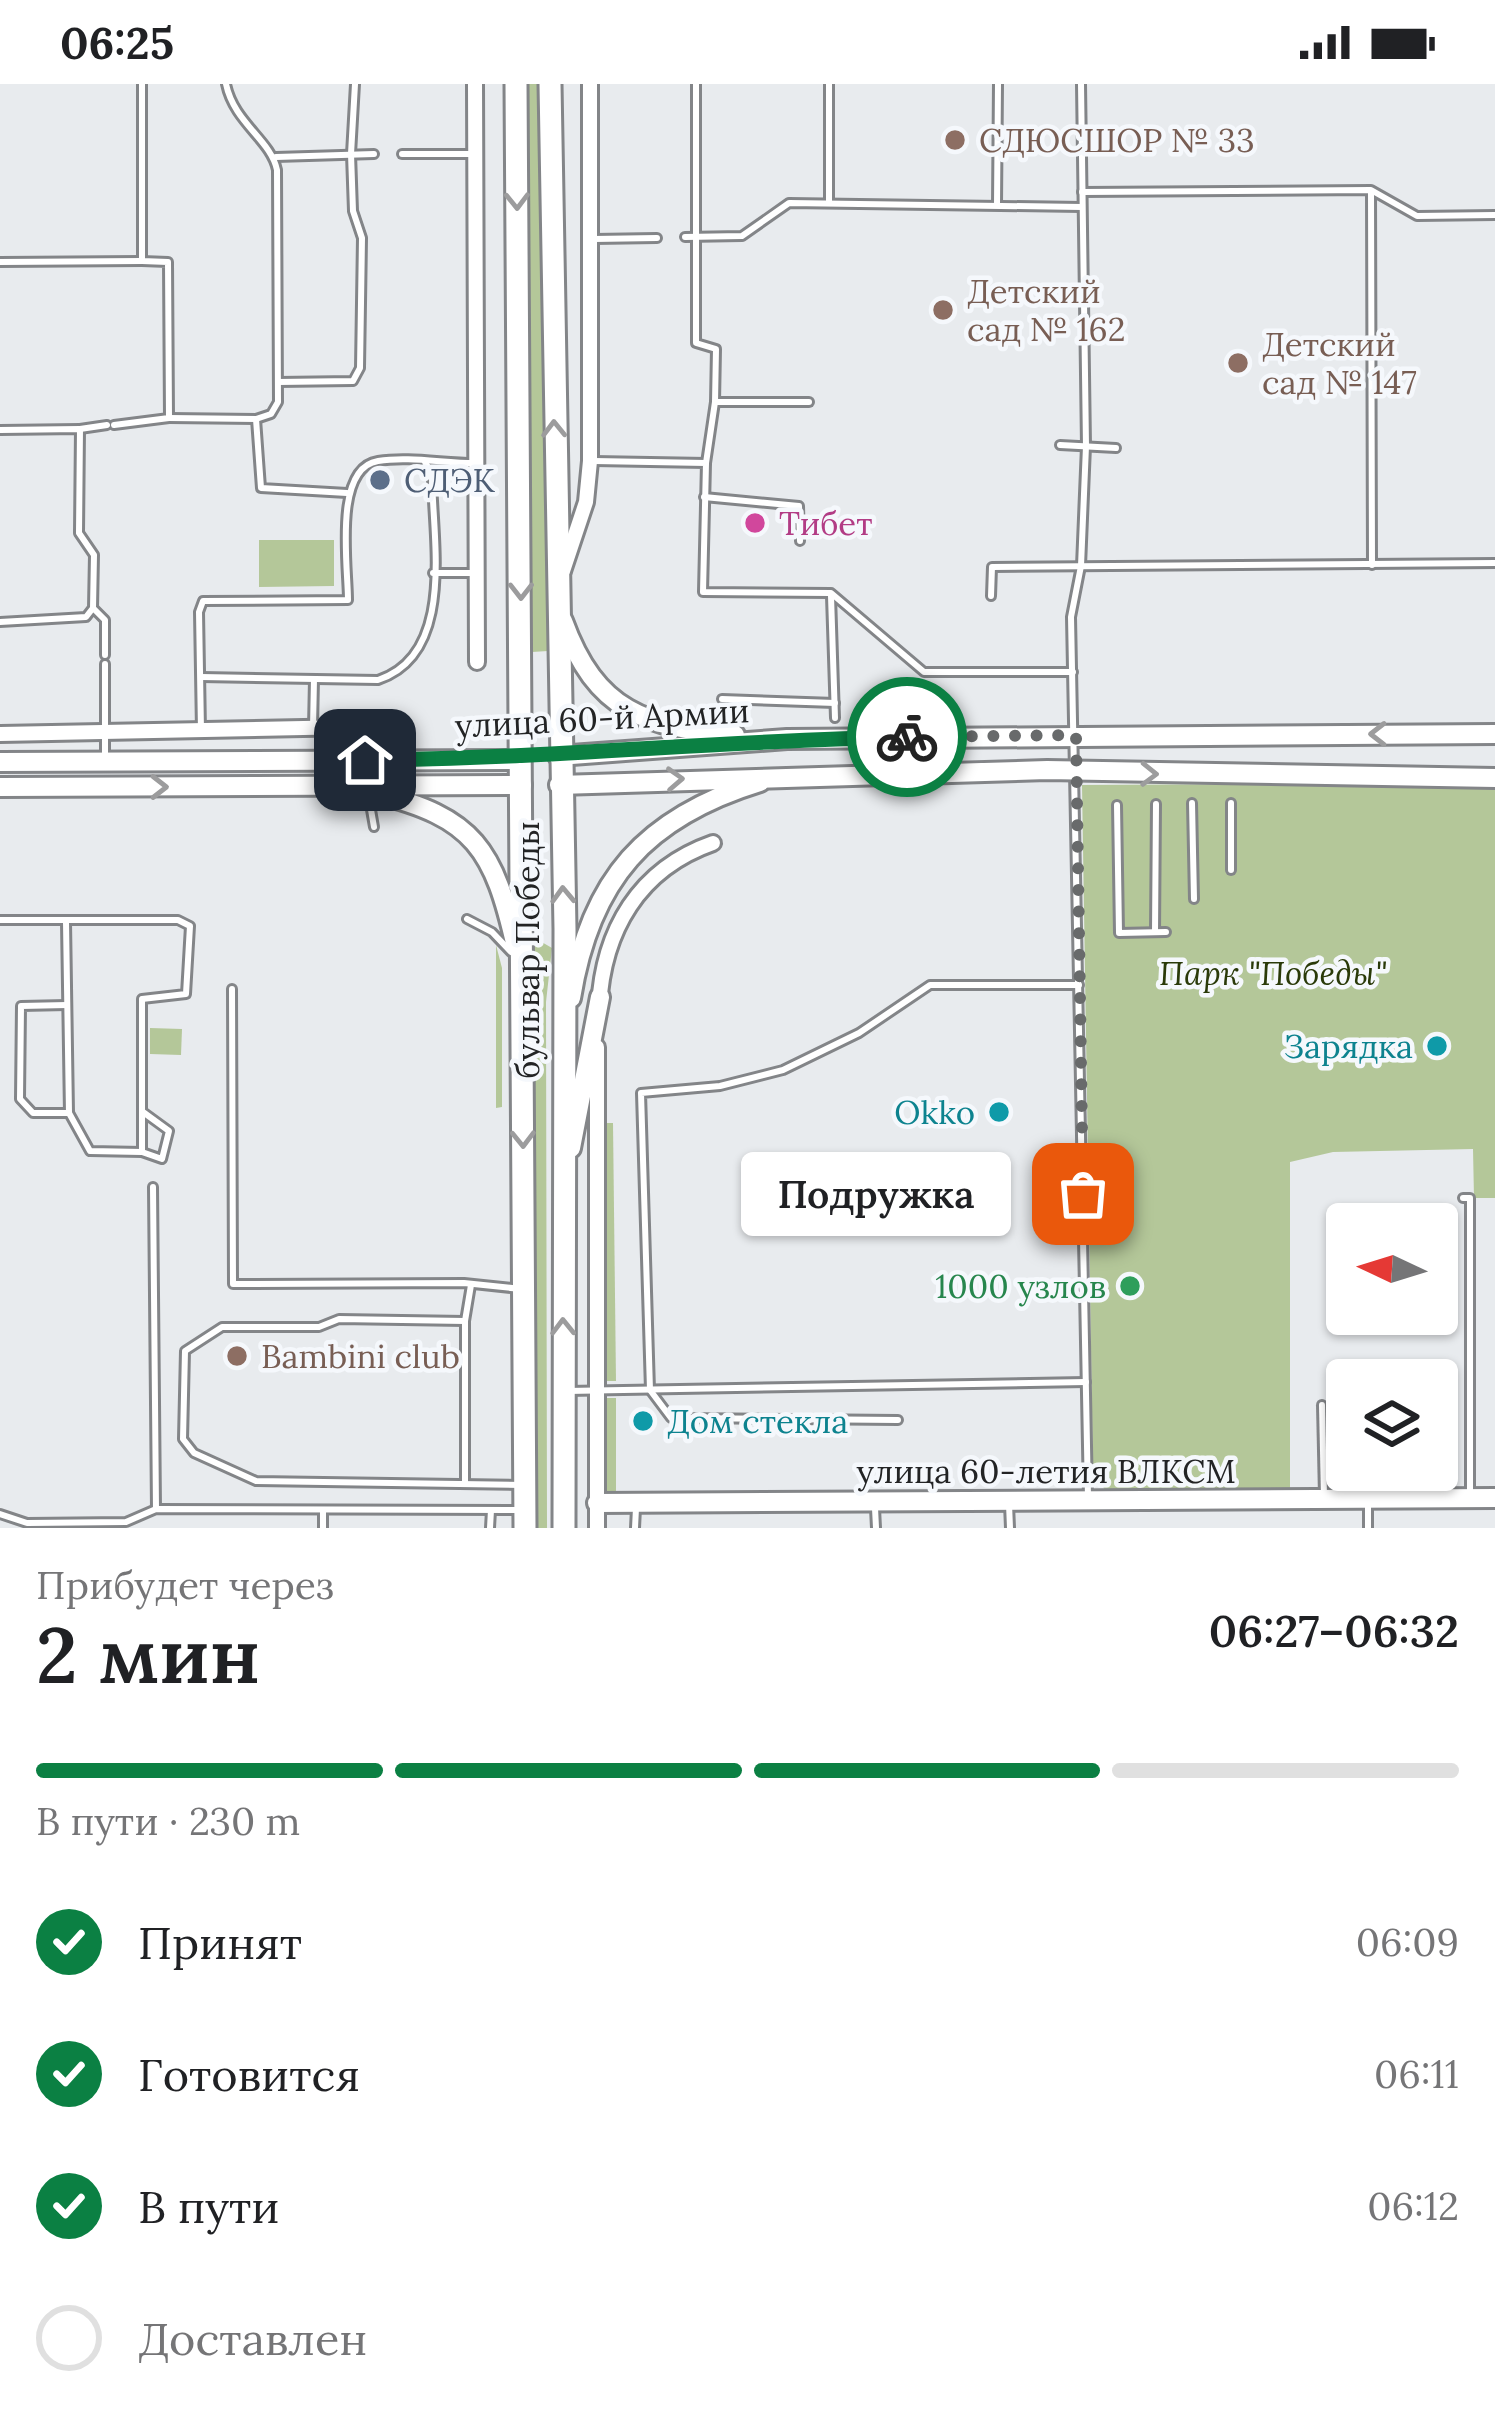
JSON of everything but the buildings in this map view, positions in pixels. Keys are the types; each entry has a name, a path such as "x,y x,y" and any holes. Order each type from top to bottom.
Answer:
{"main road":[{"name":"бульвар Победы","path":"516,84 525,1519"},
{"name":"бульвар Победы","path":"550,84 555,596 565,929 560,1068 564,1528"},
{"path":"555,596 581,662 608,698 624,710 683,730 788,739"},
{"name":"улица 60-й Армии","path":"0,762 521,760 788,739 1495,734"},
{"path":"106,762 106,787"},
{"name":"улица 60-й Армии","path":"0,787 559,785 784,774 1078,772 1495,778"},
{"path":"560,1068 574,981 590,925 614,875 674,818 729,791 784,774"},
{"path":"346,787 434,809 473,837 493,864 524,980"},
{"path":"562,1200 600,997"},
{"name":"улица 60-летия ВЛКСМ","path":"597,1503 1495,1498"}],"street":[{"path":"475,84 476,662"},
{"path":"555,596 586,502 590,461 590,84"},
{"path":"0,734 313,732 403,726"},
{"path":"597,1528 594,1132 600,997 608,944 636,893 677,857 713,843"}],"lane":[{"path":"142,84 142,262"},
{"path":"0,430 80,429 169,418 256,419 271,414 278,402 274,157 237,117 226,84"},
{"path":"278,382 353,381 360,368 362,238 353,211 351,154 356,84"},
{"path":"696,84 696,343 716,349 704,497 703,592 831,593 924,671 1073,672"},
{"path":"829,203 830,84"},
{"path":"998,84 998,206"},
{"path":"1081,84 1085,446 1082,566 1072,617 1088,1500"},
{"path":"274,157 374,154"},
{"path":"402,154 475,154"},
{"path":"1082,192 1371,190 1417,216 1495,215"},
{"path":"1371,190 1372,565"},
{"path":"685,237 742,236 789,203 1082,206"},
{"path":"591,239 657,238"},
{"path":"0,262 168,262 169,418"},
{"path":"715,402 809,402"},
{"path":"256,419 261,488 347,493"},
{"path":"0,622 71,622 86,617 93,608 94,555 79,533 80,429"},
{"path":"1060,445 1116,448"},
{"path":"201,734 203,601 348,600 347,493 359,470 375,461 478,463"},
{"path":"590,461 706,463"},
{"path":"200,677 378,680 404,667 432,620 432,474 425,462"},
{"path":"704,497 800,506 800,541"},
{"path":"991,596 992,567 1495,563"},
{"path":"433,573 479,573"},
{"path":"831,593 835,718"},
{"path":"93,608 104,620 106,762"},
{"path":"313,732 314,679"},
{"path":"722,699 835,703"},
{"path":"346,787 370,804 374,827"},
{"path":"1192,803 1194,899"},
{"path":"1231,803 1231,870"},
{"path":"1117,805 1120,933 1166,932"},
{"path":"1155,932 1156,805"},
{"path":"467,919 502,940 524,980"},
{"path":"0,920 178,920 190,926 186,994 179,999 142,999 142,1152"},
{"path":"66,922 69,1113 90,1151 142,1152 162,1159 170,1146 169,1131 143,1112"},
{"path":"898,1420 671,1418 650,1390 641,1093 719,1086 783,1070 860,1033 930,985 1079,985"},
{"path":"232,989 233,1284 525,1289"},
{"path":"67,1005 21,1006 20,1099 33,1113 69,1113"},
{"path":"153,1186 156,1509"},
{"path":"1462,1198 1470,1198 1470,1498"},
{"path":"465,1483 465,1321 471,1285"},
{"path":"465,1321 339,1319 319,1327 223,1327 211,1332 185,1351 183,1439 194,1453 256,1481 525,1485"},
{"path":"649,1348 660,1348"},
{"path":"649,1361 660,1361"},
{"path":"650,1374 660,1374"},
{"path":"564,1391 1087,1382"},
{"path":"1322,1406 1324,1499"},
{"path":"1368,1499 1368,1528"},
{"path":"1010,1501 1010,1528"},
{"path":"875,1502 876,1528"},
{"path":"635,1528 636,1503"},
{"path":"0,1514 26,1523 126,1522 156,1509 491,1510 525,1519"},
{"path":"323,1510 323,1528"},
{"path":"490,1528 491,1510"}],"green space":[{"path":"528,84 543,84 548,651 532,652"},
{"path":"259,540 334,540 334,586 259,587"},
{"name":"Парк \"Победы\"","path":"1495,783 1495,1198 1474,1198 1473,1149 1333,1152 1290,1162 1290,1490 1106,1491 1093,1473 1082,785"},
{"path":"533,937 552,948 546,1002 547,1528 538,1528"},
{"path":"496,945 502,968 502,1107 496,1108"},
{"path":"150,1028 182,1029 181,1055 150,1054"},
{"path":"601,1123 613,1123 616,1381 602,1381"},
{"path":"603,1398 616,1398 616,1493 603,1493"}],"way so far":[{"path":"907,737 1076,735 1083,1194"}],"place":[{"name":"СДЮСШОР № 33","path":"955,140"},
{"name":"Детский сад № 162","path":"943,310"},
{"name":"Детский сад № 147","path":"1238,363"},
{"name":"СДЭК","path":"380,480"},
{"name":"Тибет","path":"755,523"},
{"name":"Зарядка","path":"1437,1046"},
{"name":"Okko","path":"999,1112"},
{"name":"Подружка","path":"1083,1194"},
{"name":"1000 узлов","path":"1130,1286"},
{"name":"Bambini club","path":"237,1356"},
{"name":"Дом стекла","path":"643,1421"}],"route":[{"path":"365,760 521,760 788,739 907,737"}]}
